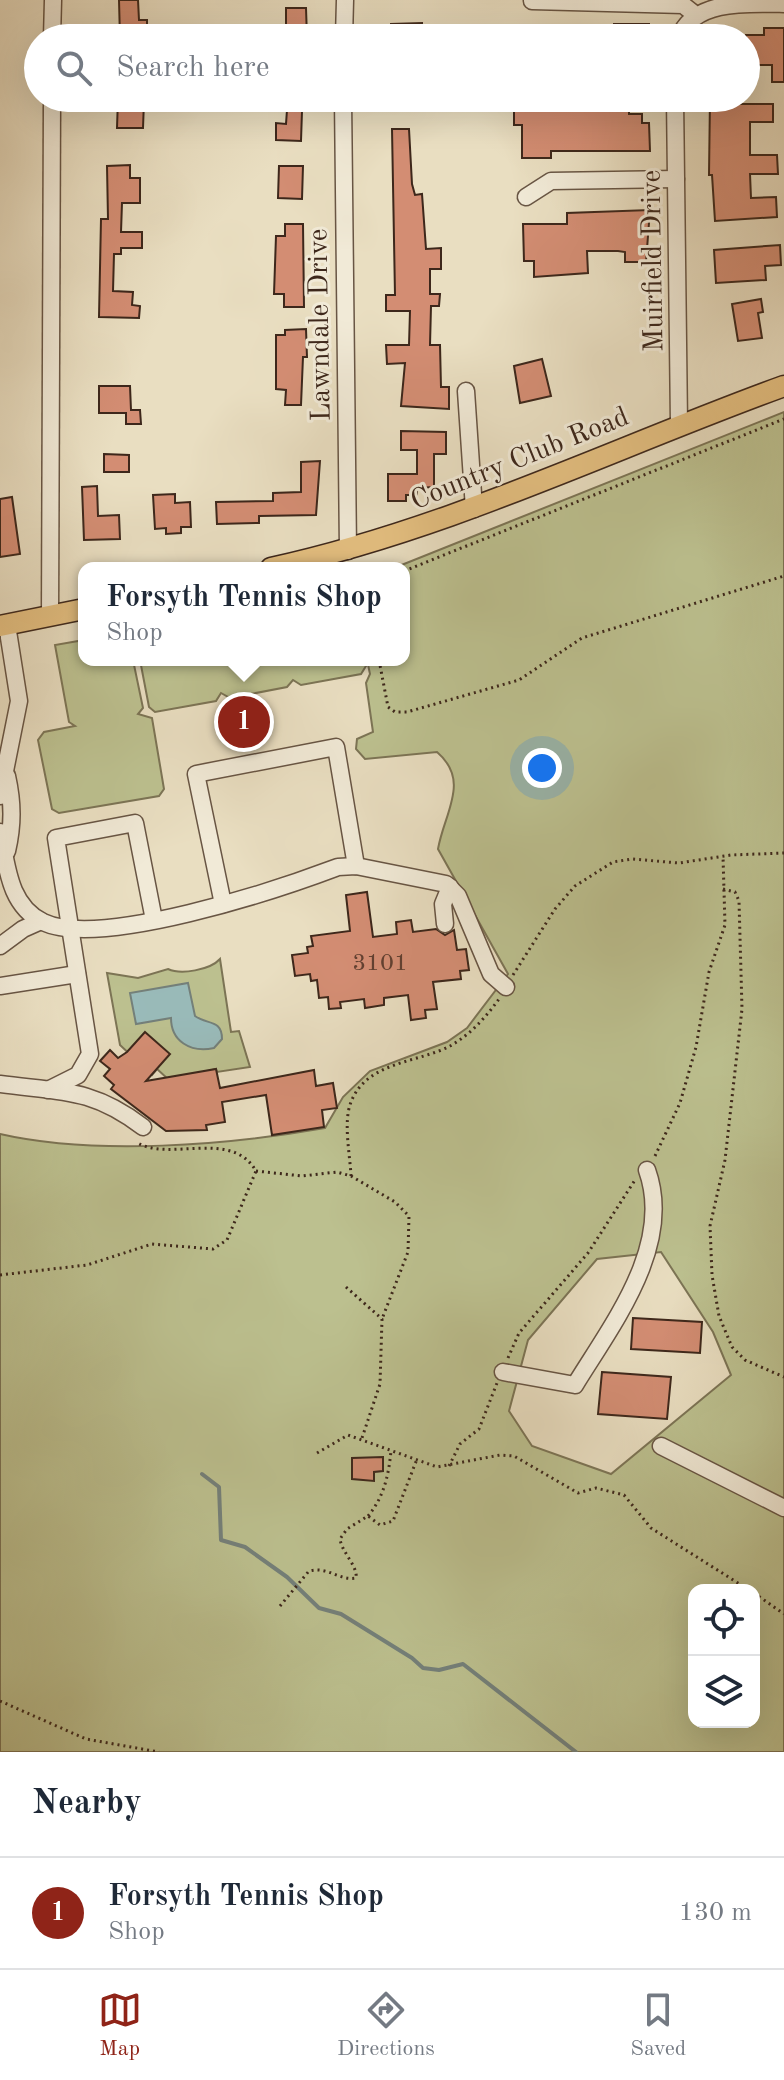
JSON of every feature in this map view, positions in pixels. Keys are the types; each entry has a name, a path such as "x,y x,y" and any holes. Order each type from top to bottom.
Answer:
{"main road":[{"name":"Country Club Road","path":"298,562 348,551 474,509 679,424 784,386"},
{"path":"4,626 78,610"}],"street":[{"path":"52,24 53,0"},
{"path":"344,24 345,0"},
{"path":"532,1 683,5 692,12"},
{"path":"682,24 692,12 721,2 783,2"},
{"path":"50,617 52,112"},
{"name":"Lawndale Drive","path":"343,112 348,551"},
{"name":"Muirfield Drive","path":"675,112 679,424"},
{"path":"526,197 551,181 676,179"},
{"path":"466,391 474,509"},
{"path":"0,796 6,773 8,743 19,701 4,626"},
{"path":"223,904 196,774 336,747 356,866"},
{"path":"6,773 12,799 12,828 6,857"},
{"path":"48,1090 78,1075 90,1054 56,838 135,823 154,920"},
{"path":"0,832 8,879 17,897 38,924"},
{"path":"0,946 23,929 38,924 71,930 154,920 223,904 338,867 356,866 436,879 450,887 458,896 491,974 506,987"},
{"path":"445,924 443,904 450,887"},
{"path":"0,955 24,945 38,924"},
{"path":"0,986 77,974"},
{"path":"0,1084 99,1099 136,1132"},
{"path":"503,1372 575,1385 631,1292 643,1261 656,1204 647,1170"},
{"path":"661,1446 784,1508"}],"path":[{"path":"410,569 784,419"},
{"path":"380,666 388,707 395,712 407,712 519,680 582,638 784,576"},
{"path":"351,1176 350,1104 368,1079 391,1066 449,1047 463,1038 506,987 555,909 575,886 606,865 623,859 679,863 723,856 784,853"},
{"path":"449,1466 460,1444 479,1429 513,1341 588,1253 610,1213 647,1170 671,1129 696,1047 709,972 725,925 721,889 723,856"},
{"path":"721,889 735,892 739,901 742,1009 725,1160 710,1226 712,1275 719,1316 732,1347 745,1360 784,1377"},
{"path":"136,1132 144,1147 158,1150 191,1146 221,1150 241,1157 256,1171 351,1176 395,1202 409,1216 408,1252 382,1319 380,1384 362,1438"},
{"path":"0,1275 63,1270 107,1261 152,1244 213,1249 227,1240 256,1171"},
{"path":"346,1287 382,1319"},
{"path":"317,1453 348,1435 437,1467 500,1455 514,1456 578,1493 596,1488 610,1489 624,1495 651,1528 740,1584"},
{"path":"280,1606 309,1571 317,1569 347,1580 356,1578 356,1570 342,1552 340,1539 347,1529 377,1507 389,1472 391,1450"},
{"path":"368,1516 380,1525 393,1521 417,1459"},
{"path":"760,1597 784,1614"},
{"path":"0,1701 86,1739 159,1752"}],"green space":[{"path":"784,412 784,1752 0,1752 0,1134 78,1145 162,1146 325,1128 343,1097 370,1071 447,1042 467,1028 508,974 438,849 454,786 447,763 437,752 365,759 356,749 357,739 373,732 366,683 370,674 368,666 410,666 409,562","holes":["661,1252 713,1332 731,1375 611,1474 532,1446 509,1411 528,1340 597,1259"]},
{"path":"78,641 78,666 134,666 143,708 138,714 152,718 164,789 159,796 59,813 52,809 38,740 44,732 75,726 69,722 55,645"},
{"path":"141,666 366,666 361,674 301,685 293,680 287,687 230,698 221,693 216,701 155,712 149,707"},
{"path":"220,959 231,1032 239,1031 250,1067 217,1072 216,1069 169,1080 157,1069 152,1075 120,1045 107,973 138,978 168,969 180,972 195,970"}],"water":[{"path":"188,983 195,1016 217,1025 221,1033 222,1039 214,1048 197,1049 184,1044 174,1033 171,1018 136,1024 130,993"}],"building":[{"path":"119,0 138,0 139,20 147,20 147,24 120,24"},
{"path":"286,8 306,8 307,24 286,24"},
{"path":"764,28 784,28 784,82 772,82 772,65 760,65 760,35 764,35"},
{"path":"760,104 773,104 773,122 750,122 750,155 777,155 778,174 750,174 751,198 776,197 777,217 715,221 712,175 709,175 710,112 760,112"},
{"path":"118,112 144,112 143,128 117,128"},
{"path":"287,112 302,112 301,141 276,140 276,123 286,124"},
{"path":"514,112 642,114 642,123 649,123 650,151 551,151 551,158 522,158 522,125 514,125"},
{"path":"392,129 409,129 412,184 415,195 422,194 426,249 441,248 441,269 430,269 430,294 440,294 439,306 431,306 430,345 440,345 441,387 449,387 449,409 401,406 405,363 387,364 386,345 409,345 410,311 386,311 386,295 395,295"},
{"path":"130,165 130,178 140,178 140,203 122,203 121,232 142,232 142,248 121,248 121,254 114,254 113,291 133,292 132,305 140,306 139,318 99,317 101,219 108,219 107,166"},
{"path":"279,166 303,166 302,199 278,198"},
{"path":"650,210 646,262 625,262 625,252 587,251 588,273 534,277 534,261 524,261 523,224 567,224 567,213"},
{"path":"285,224 303,224 304,307 284,307 284,294 274,294 276,236 285,236"},
{"path":"780,245 781,265 765,266 766,280 716,283 714,250"},
{"path":"761,299 763,312 758,313 762,338 738,341 732,304"},
{"path":"306,329 307,357 303,357 301,405 285,405 286,390 276,389 276,335 285,335 285,330"},
{"path":"542,359 551,396 520,403 514,366"},
{"path":"99,386 130,386 131,410 140,410 141,424 126,424 126,413 99,413"},
{"path":"401,431 446,432 446,454 434,454 434,487 417,488 417,495 406,495 406,501 388,501 388,474 417,474 417,450 401,450"},
{"path":"104,454 129,455 129,472 104,472"},
{"path":"320,461 316,515 259,516 259,523 217,524 216,502 273,501 273,493 301,492 301,462"},
{"path":"97,486 98,516 119,515 120,539 84,540 82,487"},
{"path":"175,494 175,503 190,502 191,527 181,527 181,533 166,534 166,528 155,529 153,495"},
{"path":"12,497 20,554 0,557 0,499"},
{"path":"253,701 255,711 261,710 264,726 227,734 224,717 229,716 227,706"},
{"path":"367,892 373,937 397,934 396,922 411,920 413,932 436,929 445,935 454,930 457,950 466,949 469,970 460,971 461,979 433,982 437,1009 425,1010 426,1018 411,1020 408,995 384,998 384,1005 365,1008 364,999 340,1002 341,1008 329,1009 328,997 319,998 317,980 311,981 310,974 295,976 292,955 308,953 307,947 313,946 311,936 350,931 346,895"},
{"path":"145,1032 170,1054 146,1081 216,1069 220,1088 314,1070 316,1086 333,1083 337,1108 322,1110 324,1127 272,1135 266,1095 222,1102 225,1122 206,1125 207,1130 166,1131 111,1089 114,1085 104,1076 110,1069 100,1061 110,1050 118,1058"},
{"path":"633,1318 702,1322 700,1353 631,1349"},
{"path":"602,1372 671,1377 667,1419 598,1414"},
{"path":"383,1457 383,1471 374,1472 374,1481 352,1479 352,1458"}],"waterway":[{"path":"202,1474 219,1487 221,1540 245,1547 287,1577 319,1608 341,1614 423,1668 439,1670 463,1664 576,1752"}],"place":[{"name":"Forsyth Tennis Shop","path":"244,722"}]}
